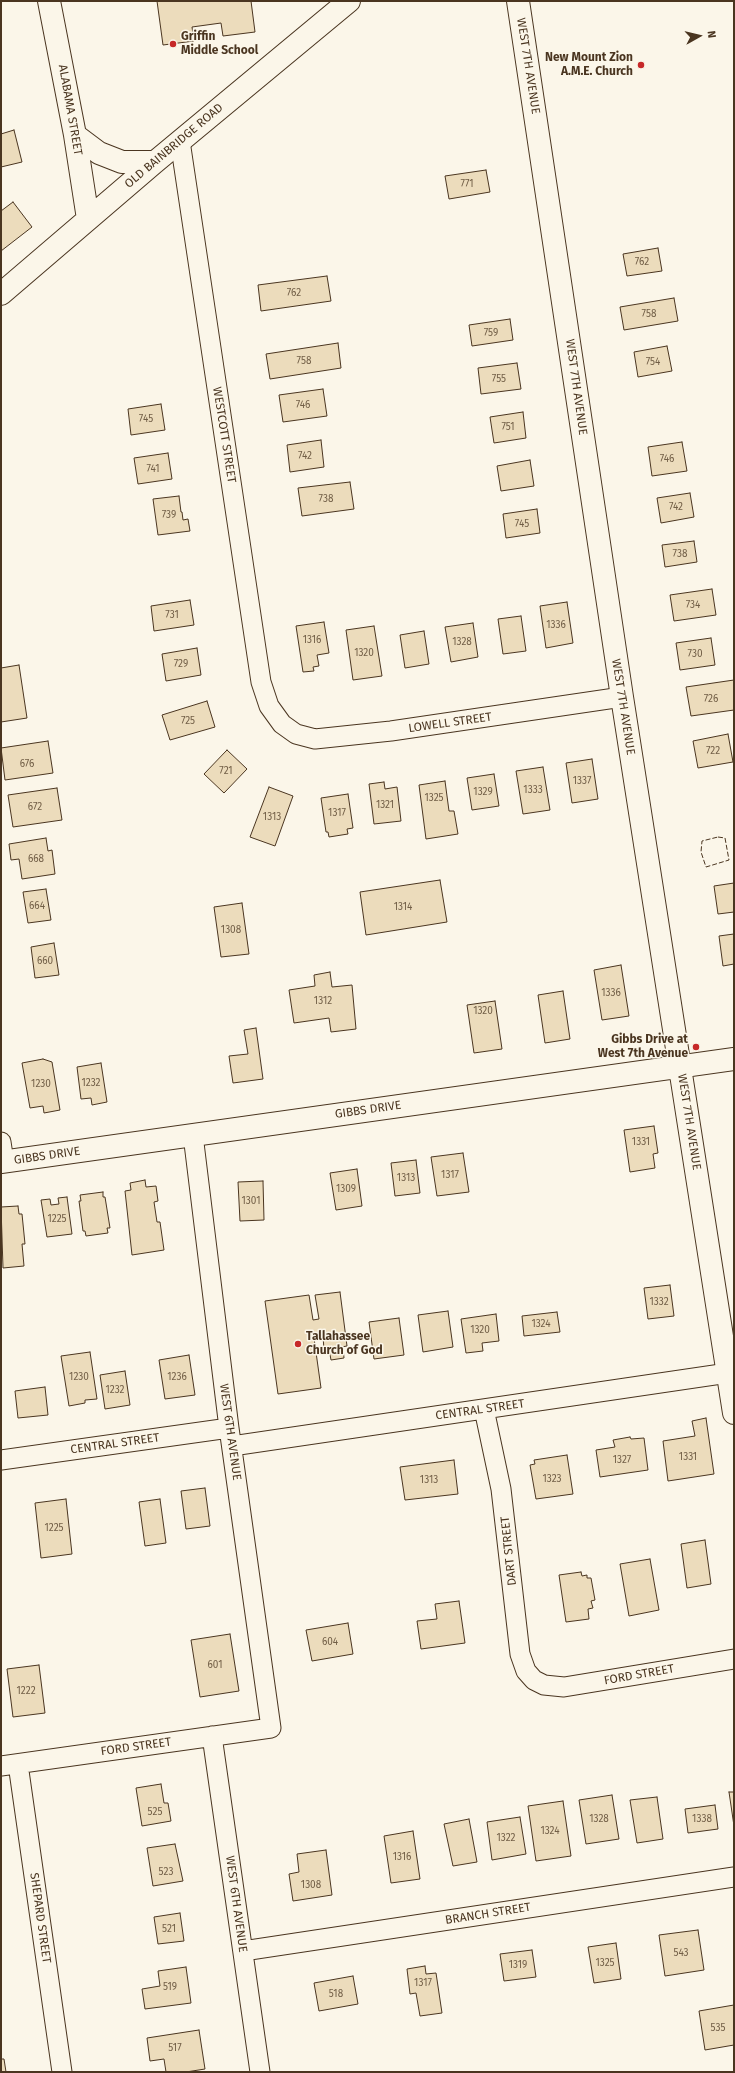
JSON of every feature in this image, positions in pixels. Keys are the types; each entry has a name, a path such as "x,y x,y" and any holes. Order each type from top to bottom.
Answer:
{"street":[{"name":"ALABAMA STREET","path":"49,1 75,135 88,219"},
{"name":"OLD BAINBRIDGE ROAD","path":"1,294 155,162 349,1"},
{"name":"WEST 7TH AVENUE","path":"518,1 622,697 734,1413"},
{"path":"75,135 99,153 122,162 155,162"},
{"name":"WESTCOTT STREET","path":"180,141 261,682 269,706 282,724"},
{"name":"LOWELL STREET","path":"282,724 296,734 315,739 391,731 622,697"},
{"name":"GIBBS DRIVE","path":"2,1155 192,1135 734,1059"},
{"name":"WEST 6TH AVENUE","path":"192,1135 229,1428 271,1728"},
{"name":"CENTRAL STREET","path":"232,1446 728,1373"},
{"name":"DART STREET","path":"484,1409 502,1489 520,1654 526,1671 534,1680 544,1685"},
{"name":"CENTRAL STREET","path":"1,1460 229,1428"},
{"name":"FORD STREET","path":"544,1685 564,1687 734,1659"},
{"name":"FORD STREET","path":"10,1765 271,1728"},
{"name":"WEST 6TH AVENUE","path":"212,1736 260,2072"},
{"name":"SHEPARD STREET","path":"10,1765 62,2072"},
{"name":"BRANCH STREET","path":"243,1951 734,1877"}],"building":[{"path":"157,1 251,1 255,32 223,36 221,23 192,27 194,41 163,45"},
{"path":"14,130 22,162 1,167 1,134"},
{"path":"486,170 490,192 449,199 445,176"},
{"path":"13,202 32,227 1,251 1,211"},
{"path":"658,248 662,271 627,276 623,254"},
{"path":"327,276 331,301 261,311 258,285"},
{"path":"674,298 678,321 624,330 620,307"},
{"path":"510,319 513,340 472,346 469,325"},
{"path":"338,343 341,368 270,379 266,354"},
{"path":"667,346 672,371 638,377 634,352"},
{"path":"517,363 521,389 481,394 478,368"},
{"path":"323,389 327,416 283,422 279,395"},
{"path":"161,404 165,430 131,435 128,409"},
{"path":"523,412 526,438 494,443 490,417"},
{"path":"321,440 324,467 290,472 287,445"},
{"path":"682,442 687,471 652,476 648,447"},
{"path":"168,453 172,479 138,484 134,458"},
{"path":"530,460 534,486 501,491 497,466"},
{"path":"350,482 354,509 302,516 298,488"},
{"path":"690,493 694,517 661,523 657,498"},
{"path":"179,496 183,520 188,519 190,531 158,535 153,499"},
{"path":"537,509 540,533 506,538 503,514"},
{"path":"694,541 697,562 665,567 662,545"},
{"path":"712,589 716,615 674,621 670,595"},
{"path":"190,600 194,625 154,631 151,606"},
{"path":"567,602 573,643 546,648 540,606"},
{"path":"521,616 526,651 503,654 498,619"},
{"path":"324,622 329,653 317,655 319,666 313,667 314,671 303,672 296,626"},
{"path":"473,623 478,657 451,662 445,627"},
{"path":"374,626 382,676 353,680 346,630"},
{"path":"424,631 429,664 405,668 400,635"},
{"path":"711,638 715,665 680,670 676,643"},
{"path":"197,648 201,675 166,681 162,654"},
{"path":"19,665 27,718 1,722 1,668"},
{"path":"734,680 734,710 691,716 686,687"},
{"path":"207,701 215,727 170,740 162,715"},
{"path":"728,734 733,762 698,768 693,741"},
{"path":"48,741 53,773 5,780 1,748"},
{"path":"227,750 247,769 224,793 204,774"},
{"path":"592,759 598,799 572,803 566,763"},
{"path":"543,767 550,810 523,814 516,771"},
{"path":"494,774 499,806 472,810 467,778"},
{"path":"445,781 449,811 454,811 458,834 426,839 419,785"},
{"path":"384,782 385,789 397,787 401,821 374,824 369,784"},
{"path":"269,787 293,796 275,846 250,837"},
{"path":"57,788 62,820 13,827 8,795"},
{"path":"348,794 353,828 347,829 348,834 329,837 328,832 326,832 321,798"},
{"path":"46,838 48,851 52,850 55,874 22,879 19,859 11,860 9,844"},
{"path":"440,880 447,922 366,935 360,892"},
{"path":"734,883 734,912 718,914 714,886"},
{"path":"46,889 51,920 28,923 23,892"},
{"path":"242,903 249,954 221,957 214,907"},
{"path":"734,934 734,964 723,966 719,936"},
{"path":"54,943 59,975 35,978 31,947"},
{"path":"621,965 629,1016 602,1020 594,970"},
{"path":"330,972 332,987 352,985 356,1029 331,1032 329,1018 294,1023 289,990 315,986 314,975"},
{"path":"563,991 570,1039 545,1043 538,995"},
{"path":"495,1001 502,1049 474,1053 467,1005"},
{"path":"256,1028 263,1079 233,1083 229,1056 248,1054 244,1030"},
{"path":"43,1059 52,1062 60,1110 44,1113 43,1106 30,1108 22,1063"},
{"path":"101,1063 107,1102 92,1105 91,1098 81,1099 77,1067"},
{"path":"654,1126 658,1153 653,1154 655,1168 630,1172 624,1130"},
{"path":"463,1153 469,1192 437,1196 431,1157"},
{"path":"416,1160 420,1193 395,1196 391,1163"},
{"path":"357,1169 362,1206 336,1210 330,1173"},
{"path":"145,1180 146,1187 156,1186 158,1201 154,1202 157,1222 160,1222 164,1250 132,1255 125,1191 131,1190 130,1183"},
{"path":"263,1181 264,1220 240,1221 238,1182"},
{"path":"103,1192 110,1228 107,1228 108,1233 86,1236 85,1231 83,1231 79,1201 81,1201 80,1195"},
{"path":"67,1197 72,1234 47,1237 41,1200 50,1199 51,1205 59,1204 58,1198"},
{"path":"18,1206 19,1214 22,1214 25,1244 22,1244 24,1266 3,1268 1,1207"},
{"path":"670,1285 674,1316 648,1319 644,1288"},
{"path":"340,1292 347,1346 324,1350 323,1336 314,1338 321,1388 278,1394 265,1301 309,1295 313,1320 319,1319 315,1295"},
{"path":"448,1311 453,1347 423,1352 418,1315"},
{"path":"557,1312 560,1332 524,1336 522,1316"},
{"path":"496,1314 499,1341 482,1343 483,1351 466,1353 461,1319"},
{"path":"399,1318 404,1355 374,1359 369,1322"},
{"path":"343,1347 344,1358 331,1360 329,1349"},
{"path":"90,1352 97,1399 85,1400 85,1403 69,1406 61,1356"},
{"path":"189,1355 195,1395 165,1399 159,1360"},
{"path":"125,1371 130,1405 105,1409 100,1375"},
{"path":"45,1387 48,1415 18,1418 15,1391"},
{"path":"706,1418 714,1474 668,1481 663,1441 695,1436 692,1421"},
{"path":"630,1437 631,1439 644,1438 648,1470 600,1477 596,1450 615,1447 613,1440"},
{"path":"567,1455 573,1494 536,1499 530,1465 535,1464 534,1460"},
{"path":"454,1460 458,1494 405,1500 400,1467"},
{"path":"205,1488 210,1526 186,1529 181,1491"},
{"path":"66,1499 72,1554 41,1558 35,1503"},
{"path":"160,1499 166,1543 145,1546 139,1502"},
{"path":"705,1540 711,1584 687,1588 681,1544"},
{"path":"650,1559 659,1610 629,1616 620,1564"},
{"path":"581,1572 582,1576 587,1575 587,1578 591,1578 595,1600 591,1601 593,1608 588,1609 589,1619 566,1622 559,1575"},
{"path":"459,1601 465,1643 421,1649 417,1621 437,1619 435,1604"},
{"path":"348,1623 353,1654 312,1661 306,1630"},
{"path":"230,1634 239,1691 200,1697 191,1640"},
{"path":"39,1665 45,1713 13,1717 7,1669"},
{"path":"161,1784 164,1803 168,1803 171,1821 142,1826 136,1788"},
{"path":"729,1792 734,1792 734,1826"},
{"path":"612,1795 619,1839 586,1844 579,1800"},
{"path":"657,1797 663,1839 637,1843 630,1800"},
{"path":"563,1801 571,1856 536,1861 528,1806"},
{"path":"715,1805 718,1829 688,1833 685,1809"},
{"path":"520,1817 526,1854 492,1860 487,1822"},
{"path":"469,1819 477,1862 453,1866 444,1824"},
{"path":"413,1831 420,1879 391,1883 384,1836"},
{"path":"175,1844 183,1881 153,1886 147,1848"},
{"path":"326,1850 332,1895 293,1901 289,1874 299,1872 297,1854"},
{"path":"180,1913 184,1941 158,1944 154,1917"},
{"path":"698,1930 704,1970 665,1976 659,1935"},
{"path":"616,1943 621,1979 594,1983 588,1947"},
{"path":"532,1950 536,1977 504,1981 500,1954"},
{"path":"425,1966 426,1974 436,1973 442,2013 420,2016 416,1993 410,1994 407,1969"},
{"path":"186,1967 191,2003 145,2009 142,1989 160,1986 158,1971"},
{"path":"353,1976 358,2004 319,2011 314,1983"},
{"path":"734,2005 734,2045 705,2050 699,2011"},
{"path":"199,2030 205,2069 186,2072 166,2072 164,2059 150,2061 147,2038"},
{"path":"1,2059 4,2059 6,2072 1,2072"}],"fence":[{"path":"718,837 725,838 729,860 706,867 701,852 702,841 718,837"}],"place":[{"name":"Griffin Middle School","path":"173,44"},
{"name":"New Mount Zion A.M.E. Church","path":"641,65"},
{"name":"Gibbs Drive at West 7th Avenue","path":"696,1047"},
{"name":"Tallahassee Church of God","path":"298,1344"}]}
